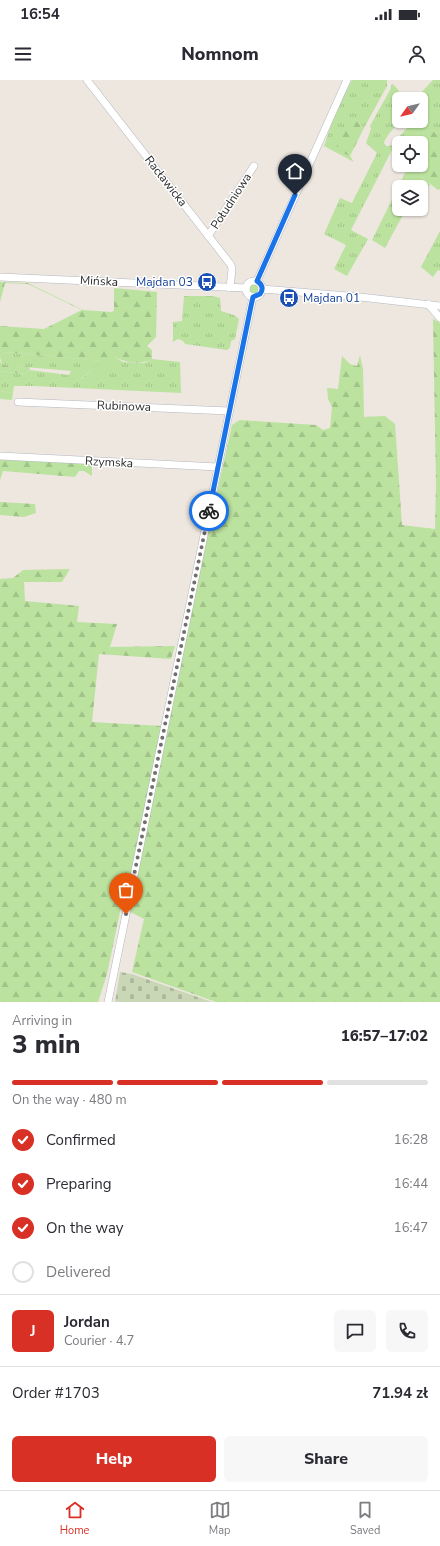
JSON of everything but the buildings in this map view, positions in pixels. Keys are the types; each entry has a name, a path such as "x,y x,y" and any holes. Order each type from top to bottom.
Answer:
{"street":[{"name":"Racławicka","path":"87,80 231,265 232,270 230,288"},
{"path":"257,281 347,80"},
{"name":"Południowa","path":"208,236 254,166"},
{"name":"Mińska","path":"0,277 246,288"},
{"path":"254,280 261,284 262,289 260,294 253,297 248,294 246,288 248,283 254,280"},
{"path":"262,289 440,306"},
{"path":"108,1002 253,297"},
{"path":"428,304 440,318"},
{"name":"Rubinowa","path":"18,402 229,411"},
{"name":"Rzymska","path":"0,456 218,467"}],"green space":[{"path":"352,80 387,80 387,86 364,128 355,119 344,130 339,140 337,150 350,156 354,162 324,146 336,111"},
{"path":"433,80 440,80 440,131 436,134 429,129 423,133 422,136 400,136 407,128 428,128 428,92 422,92"},
{"path":"392,84 399,92 392,92 392,128 394,128 389,133 384,143 387,147 391,145 392,150 351,230 368,239 347,276 334,269 346,245 324,234 340,198 352,203 377,153 366,143 371,129 370,126"},
{"path":"350,118 355,119 364,128 350,156 335,150 341,131 344,129"},
{"path":"429,128 436,134 440,131 440,189 438,190 428,182 428,180 424,179 419,172 428,172 428,136 422,136"},
{"path":"406,172 419,172 425,180 402,180"},
{"path":"392,199 392,216 402,216 385,248 372,240"},
{"path":"440,231 440,271 438,270 433,277 421,267"},
{"path":"0,282 28,283 83,310 111,312 114,311 114,288 157,292 156,337 147,346 152,350 152,359 138,363 124,361 115,357 109,366 84,385 80,386 79,381 102,361 5,352 0,357 0,326 44,329 82,310 28,284 5,283 0,302"},
{"path":"252,284 256,284 258,285 258,293 252,294 249,291 249,287"},
{"path":"184,296 213,296 220,298 221,311 234,315 239,319 235,339 231,341 230,348 227,350 185,344 183,341 178,339 173,342 173,322 182,321"},
{"path":"433,319 440,323 440,1002 216,1002 132,972 144,919 121,907 107,974 98,1002 0,1002 0,579 13,578 23,570 70,569 62,582 24,582 25,601 79,606 77,622 117,624 110,647 175,646 171,659 99,654 92,722 162,726 191,611 232,425 240,420 316,425 323,430 330,428 332,407 328,399 327,388 338,389 342,356 350,364 357,366 360,355 363,369 364,417 385,416 395,424 402,525 435,529 436,484"},
{"path":"5,352 103,361 79,380 110,362 115,357 123,362 144,363 152,359 180,362 181,393 34,386 14,386 13,393 0,391 0,371 25,374 29,370 69,375 71,371 2,365 0,357"},
{"path":"0,361 2,365 29,367 30,369 25,374 0,371"},
{"path":"0,391 13,393 12,400 0,399"},
{"path":"0,457 92,464 92,476 84,471 79,471 75,477 3,471 0,480"},
{"path":"0,502 35,504 36,513 24,517 0,515"},
{"path":"120,972 132,974 212,1002 115,1002"}],"way so far":[{"path":"126,914 209,511"}],"place":[{"name":"Majdan 03","path":"207,282"},
{"name":"Majdan 01","path":"289,298"}],"route":[{"path":"209,511 253,297 258,296 262,292 261,284 257,281 295,195"}]}
